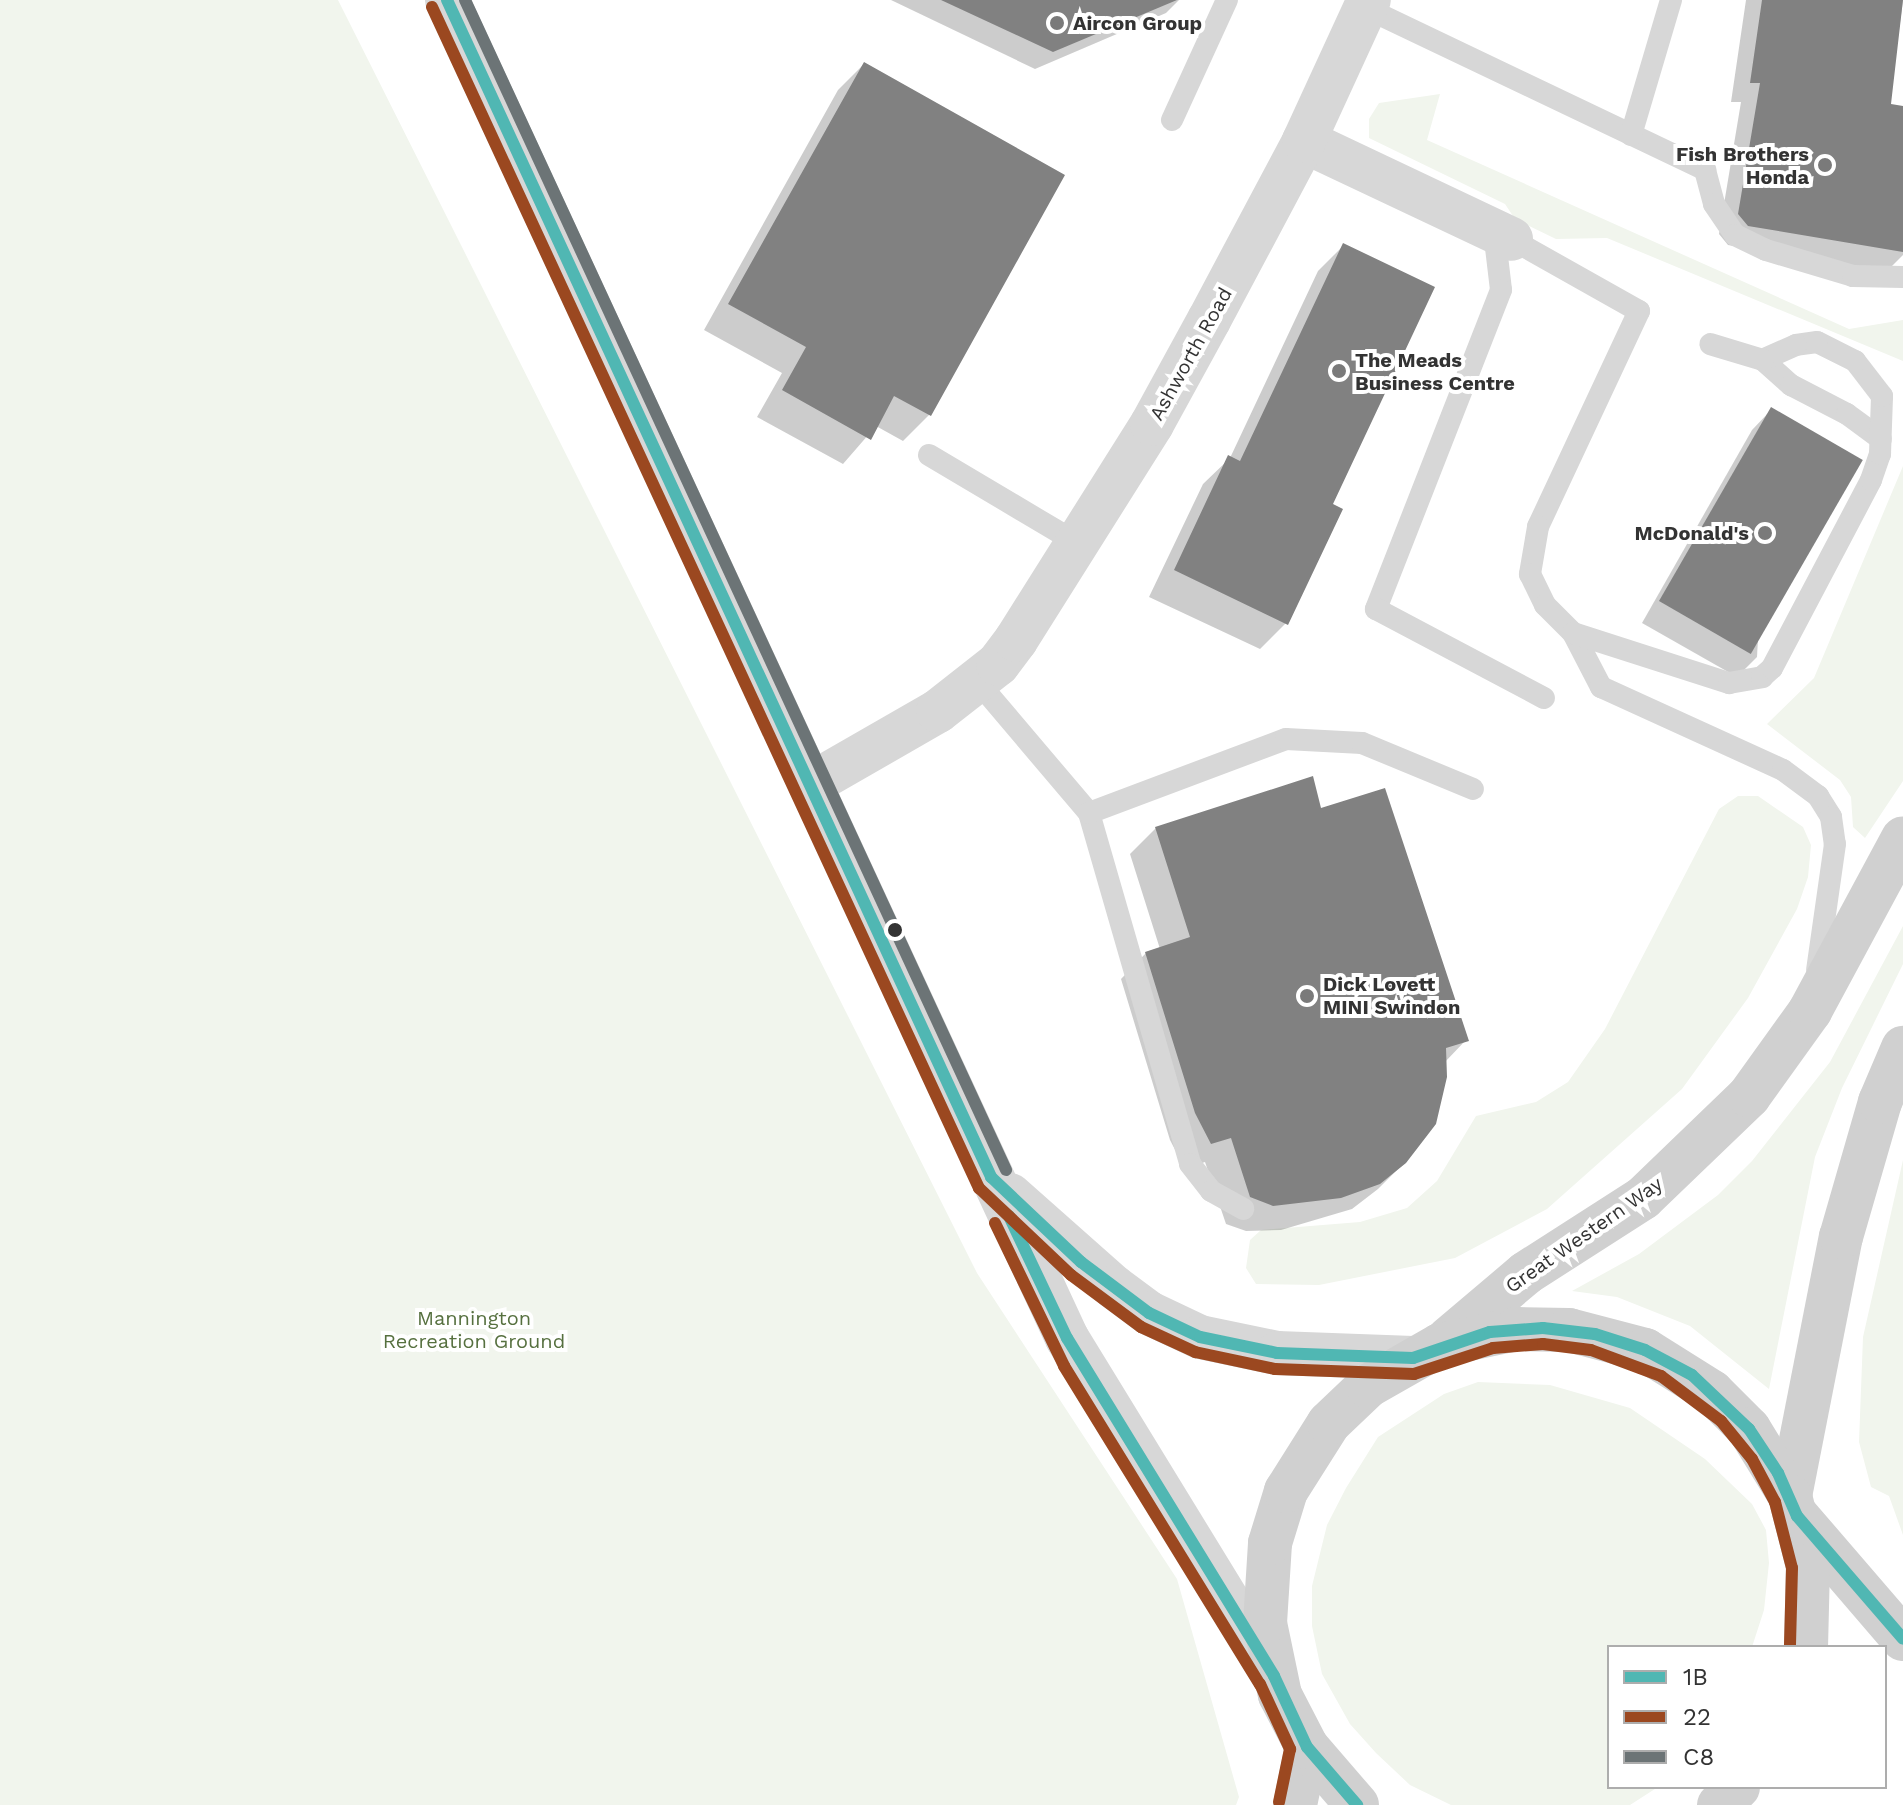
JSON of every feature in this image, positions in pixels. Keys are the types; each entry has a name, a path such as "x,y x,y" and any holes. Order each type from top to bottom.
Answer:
{"main road":[{"name":"Great Western Way","path":"1426,1351 1526,1273 1643,1198 1749,1096 1810,1011 1903,838"},
{"path":"1806,1645 1810,1581 1793,1506 1841,1237 1880,1102 1903,1048"},
{"path":"1357,1805 1307,1747 1274,1676 1265,1623 1265,1569 1286,1491 1329,1423 1368,1386 1426,1351 1490,1332 1543,1328 1595,1334 1645,1350 1692,1375 1732,1409 1765,1450 1793,1506 1903,1639"},
{"path":"1295,1805 1307,1747"},
{"path":"1719,1805 1736,1789"}],"street":[{"path":"447,0 1067,1338 1274,1676"},
{"name":"Ashworth Road","path":"811,784 938,711 977,681 1016,640 1152,424 1304,141 1367,4"},
{"path":"1304,141 1502,235"},
{"path":"991,1177 1081,1262 1149,1313 1200,1337 1277,1353 1426,1351"}],"lane":[{"path":"1172,120 1227,0"},
{"path":"1631,135 1671,0"},
{"path":"1367,4 1705,170 1714,204 1735,235 1766,250 1853,276 1903,277"},
{"path":"1544,698 1376,609 1501,290 1502,235 1639,311 1532,545 1530,574 1537,591 1573,633 1601,687 1783,770 1825,806 1835,844 1832,886 1810,1011"},
{"path":"1573,633 1729,683 1762,677 1772,668 1871,480 1881,439 1882,396 1855,361 1817,342 1796,345 1763,360"},
{"path":"1710,344 1763,360 1791,385 1847,414 1881,439"},
{"path":"929,455 1077,543"},
{"path":"977,681 1089,813 1190,1164 1211,1191 1243,1209"},
{"path":"1089,813 1286,739 1362,743 1473,789"}],"green space":[{"name":"Mannington Recreation Ground","path":"0,0 338,0 977,1273 1177,1579 1239,1797 1236,1805 0,1805"},
{"path":"1440,94 1427,140 1849,329 1903,320 1903,361 1607,238 1556,239 1515,219 1505,204 1369,138 1369,119 1379,103"},
{"path":"1903,466 1903,781 1865,838 1853,827 1851,797 1840,780 1767,724 1814,678"},
{"path":"1738,796 1758,796 1803,827 1811,845 1808,877 1797,909 1748,998 1682,1089 1547,1209 1455,1258 1319,1285 1256,1284 1246,1268 1250,1240 1261,1230 1360,1222 1407,1208 1437,1181 1476,1116 1536,1102 1568,1082 1605,1029 1719,809"},
{"path":"1903,926 1903,964 1842,1088 1815,1157 1769,1389 1690,1326 1617,1297 1572,1291 1639,1254 1718,1195 1752,1161 1830,1062"},
{"path":"1903,1160 1903,1535 1889,1496 1871,1487 1859,1442 1863,1337"},
{"path":"1478,1382 1550,1385 1630,1408 1705,1459 1752,1504 1766,1530 1769,1563 1764,1610 1753,1645 1607,1645 1607,1789 1655,1789 1630,1805 1451,1805 1410,1785 1376,1753 1350,1724 1322,1674 1312,1626 1312,1586 1327,1525 1378,1437 1444,1394"}],"building":[{"name":"Aircon Group","path":"941,0 1177,0 1053,52"},
{"name":"Fish Brothers Honda","path":"1762,0 1903,0 1891,104 1903,106 1903,252 1748,226 1738,214 1760,83 1750,83"},
{"path":"864,62 1065,175 931,416 894,396 871,440 782,390 806,347 728,304"},
{"name":"The Meads Business Centre","path":"1343,243 1435,287 1333,504 1343,509 1288,625 1174,570 1228,455 1240,461"},
{"name":"McDonald's","path":"1771,407 1863,460 1751,654 1659,601"},
{"name":"Dick Lovett MINI Swindon","path":"1313,776 1321,808 1385,788 1469,1041 1446,1048 1447,1077 1436,1124 1406,1163 1380,1184 1341,1198 1273,1206 1250,1197 1231,1138 1211,1144 1195,1113 1145,952 1190,937 1155,827"}],"transit line":[{"name":"1B","path":"447,0 991,1177 1081,1262 1149,1313 1200,1337 1277,1353 1413,1358 1490,1332 1543,1328 1595,1334 1645,1350 1692,1375 1749,1429 1778,1473 1797,1516 1903,1639"},
{"name":"C8","path":"465,0 1006,1170"},
{"name":"22","path":"432,7 979,1188 1071,1275 1141,1327 1195,1352 1275,1369 1414,1374 1493,1348 1543,1344 1591,1350 1661,1376 1721,1421 1752,1459 1775,1502 1792,1568 1790,1645"},
{"name":"1B","path":"1009,1216 1067,1338 1274,1676 1307,1747 1357,1805"},
{"name":"22","path":"995,1223 1064,1366 1260,1684 1290,1749 1279,1802"}],"place":[{"name":"Aircon Group","path":"1057,23"},
{"name":"Fish Brothers Honda","path":"1825,165"},
{"name":"The Meads Business Centre","path":"1339,371"},
{"name":"McDonald's","path":"1765,533"},
{"name":"Dick Lovett MINI Swindon","path":"1307,996"}]}
